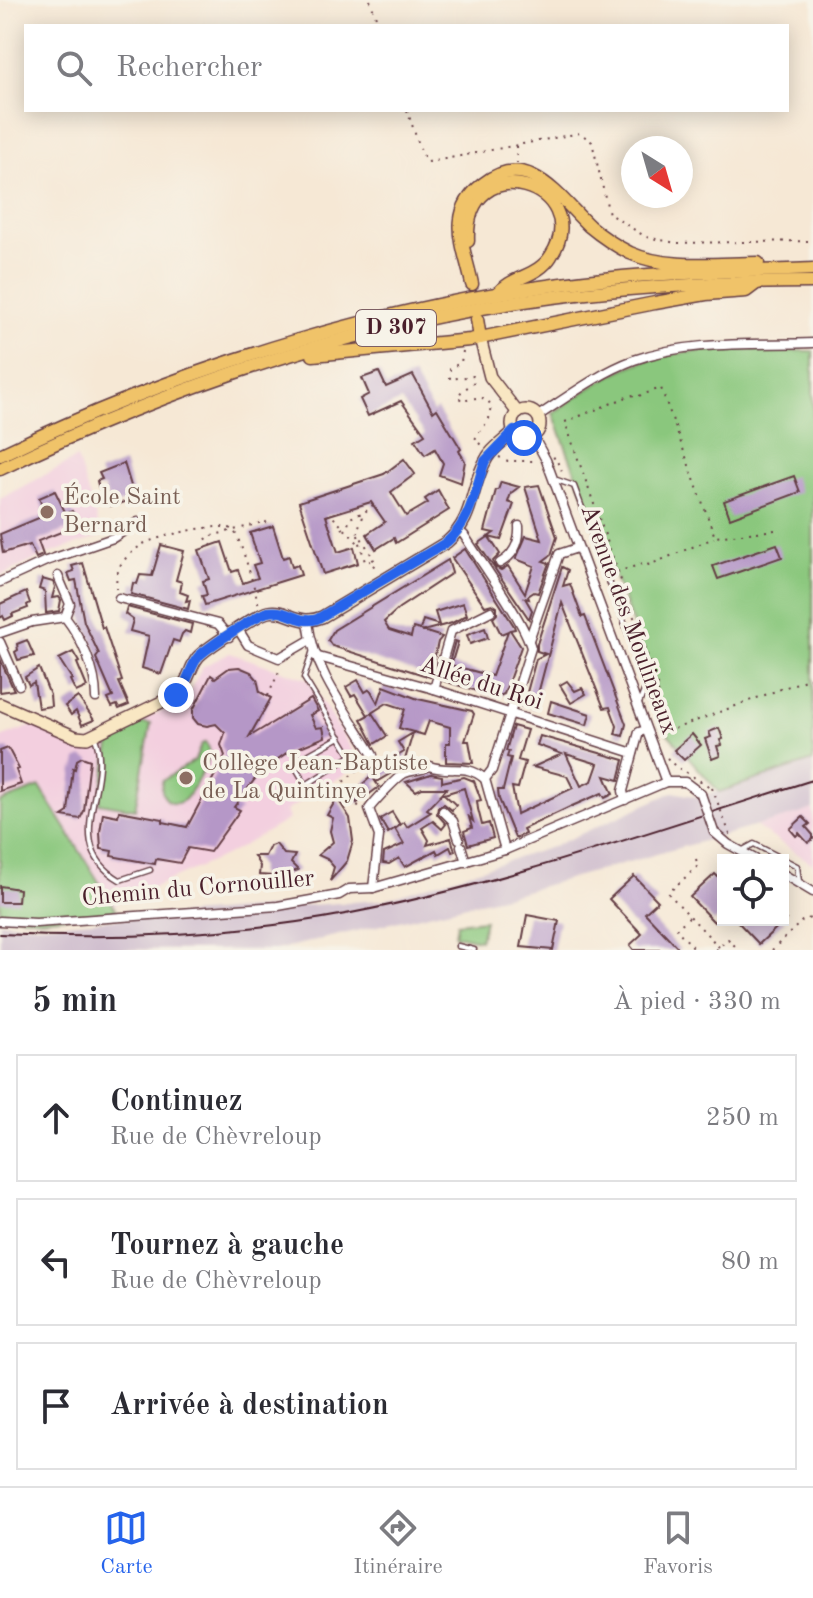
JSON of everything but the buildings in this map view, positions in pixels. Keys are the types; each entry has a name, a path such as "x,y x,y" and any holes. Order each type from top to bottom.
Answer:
{"main road":[{"path":"472,284 460,239 464,207 486,181 501,174 517,172 545,181 590,226 633,254 680,263 767,264 813,269"},
{"name":"D 307","path":"469,267 468,227 471,211 480,198 492,188 508,182 535,188 547,197 557,211 561,230 557,246 549,260 538,270 506,283 497,294"},
{"name":"D 307","path":"0,455 112,405 203,371 346,328 497,294 616,277 813,269"},
{"name":"D 307","path":"475,339 706,294 746,291 759,282"},
{"name":"D 307","path":"0,469 132,411 349,338 550,298 696,283 813,282"},
{"path":"274,361 351,350 431,346 475,339 477,319"}],"street":[{"path":"475,339 490,377 518,413"},
{"path":"538,416 607,372 650,355 681,349 813,343"},
{"path":"526,410 538,416 539,430 533,436 524,438 514,431 512,423 518,413 526,410"},
{"path":"0,704 76,737 94,735 176,695 185,686 200,655 261,615 275,612 308,622 330,613 447,542 467,518 485,461 514,431"},
{"name":"Avenue des Moulineaux","path":"533,436 546,460 666,782"},
{"path":"0,582 46,561 113,538 138,522"},
{"path":"494,567 511,556 520,535 519,526"},
{"path":"459,531 494,567 498,606 529,640 531,648 492,770 485,779"},
{"path":"529,640 559,554 577,548"},
{"path":"58,576 70,604 65,617"},
{"path":"119,598 218,624 248,645 279,658 310,640"},
{"path":"434,689 451,631 498,606"},
{"path":"0,633 32,622 65,617"},
{"path":"65,617 78,634 96,685 96,698"},
{"path":"308,622 314,653 370,756"},
{"path":"0,642 19,685"},
{"name":"Allée du Roi","path":"314,653 633,753"},
{"path":"625,800 623,791 639,732 646,730"},
{"path":"373,888 379,836 369,809 384,795 391,783 406,772 417,773 429,766 468,769 485,779 505,850"},
{"path":"666,782 685,782 701,794 714,832 746,854"},
{"name":"Chemin du Cornouiller","path":"0,921 36,923 278,906 339,895 349,889 373,888 505,850 666,782"},
{"path":"443,811 453,821 466,862"},
{"path":"789,877 813,892"}],"lane":[{"path":"553,479 574,486 615,595 647,684 638,708"},
{"path":"314,653 304,678 340,737 351,757 306,785 293,763 340,737"},
{"path":"94,735 100,750 89,827 91,845 97,858 120,880 150,870"},
{"path":"742,852 754,844 797,866 799,883"},
{"path":"458,946 474,950"}],"path":[{"path":"370,0 378,24"},
{"path":"408,112 422,154 429,162 580,133 587,136 592,142 609,214 646,237 676,243 813,241"},
{"path":"516,146 517,172"},
{"path":"475,339 463,347 461,362 450,369 449,375 450,379 473,376 473,384 458,396 462,401 480,397 487,399 491,405 489,419 475,439 490,453 508,461 546,460"},
{"path":"670,731 657,700 659,688 565,422 632,395 636,397 661,388 715,537"},
{"path":"342,529 348,525 350,518 373,505"},
{"path":"365,512 357,531 365,562 371,561"},
{"path":"326,516 333,517 359,544"},
{"path":"212,546 206,538 220,532 265,521 270,527"},
{"path":"119,598 116,578 122,562 144,544 204,527 225,527 234,531 241,545 261,615"},
{"path":"617,572 645,563 649,565 715,537 775,530"},
{"path":"357,531 374,559 371,561"},
{"path":"371,561 375,568"},
{"path":"268,696 281,670 279,658"},
{"path":"646,730 670,731 813,677"},
{"path":"369,809 352,803 342,783 365,765 370,756"},
{"path":"666,757 675,766 712,788 731,837"},
{"path":"696,859 698,866 668,893 718,948 728,939 739,950"},
{"path":"690,916 676,929 696,950"},
{"path":"772,950 802,921 813,917"}],"shaded area":[{"name":"École Saint Bernard","path":"77,458 98,524 106,532 0,576 0,499"},
{"name":"Collège Jean-Baptiste de La Quintinye","path":"230,653 308,679 361,764 286,811 289,819 229,854 113,905 40,787 0,802 0,738 35,725 81,747 176,705 189,693 202,667"},
{"path":"813,761 813,809 799,814 518,893 275,950 0,949 0,922 37,925 382,900 552,847 673,792 698,797"},
{"path":"813,809 813,864 755,826 799,814"}],"green space":[{"path":"711,350 813,351 813,761 719,792 661,726 649,696 655,683 553,413 612,375 651,359"},
{"path":"138,723 151,724 135,809 99,803 112,735"},
{"path":"205,742 209,748 208,758 195,786 184,800 170,802 164,795 162,781 195,760"},
{"path":"40,787 117,911 40,919 0,914 0,802"},
{"path":"485,920 480,940 455,935 457,923"}],"tram line":[{"path":"0,934 176,934 264,926 351,913 410,901 526,870 813,780"}],"place":[{"name":"École Saint Bernard","path":"47,512"},
{"name":"Collège Jean-Baptiste de La Quintinye","path":"186,778"}],"route":[{"path":"176,695 190,678 200,655 256,617 275,612 308,622 317,619 447,542 467,518 490,453 514,431 524,438"}]}
